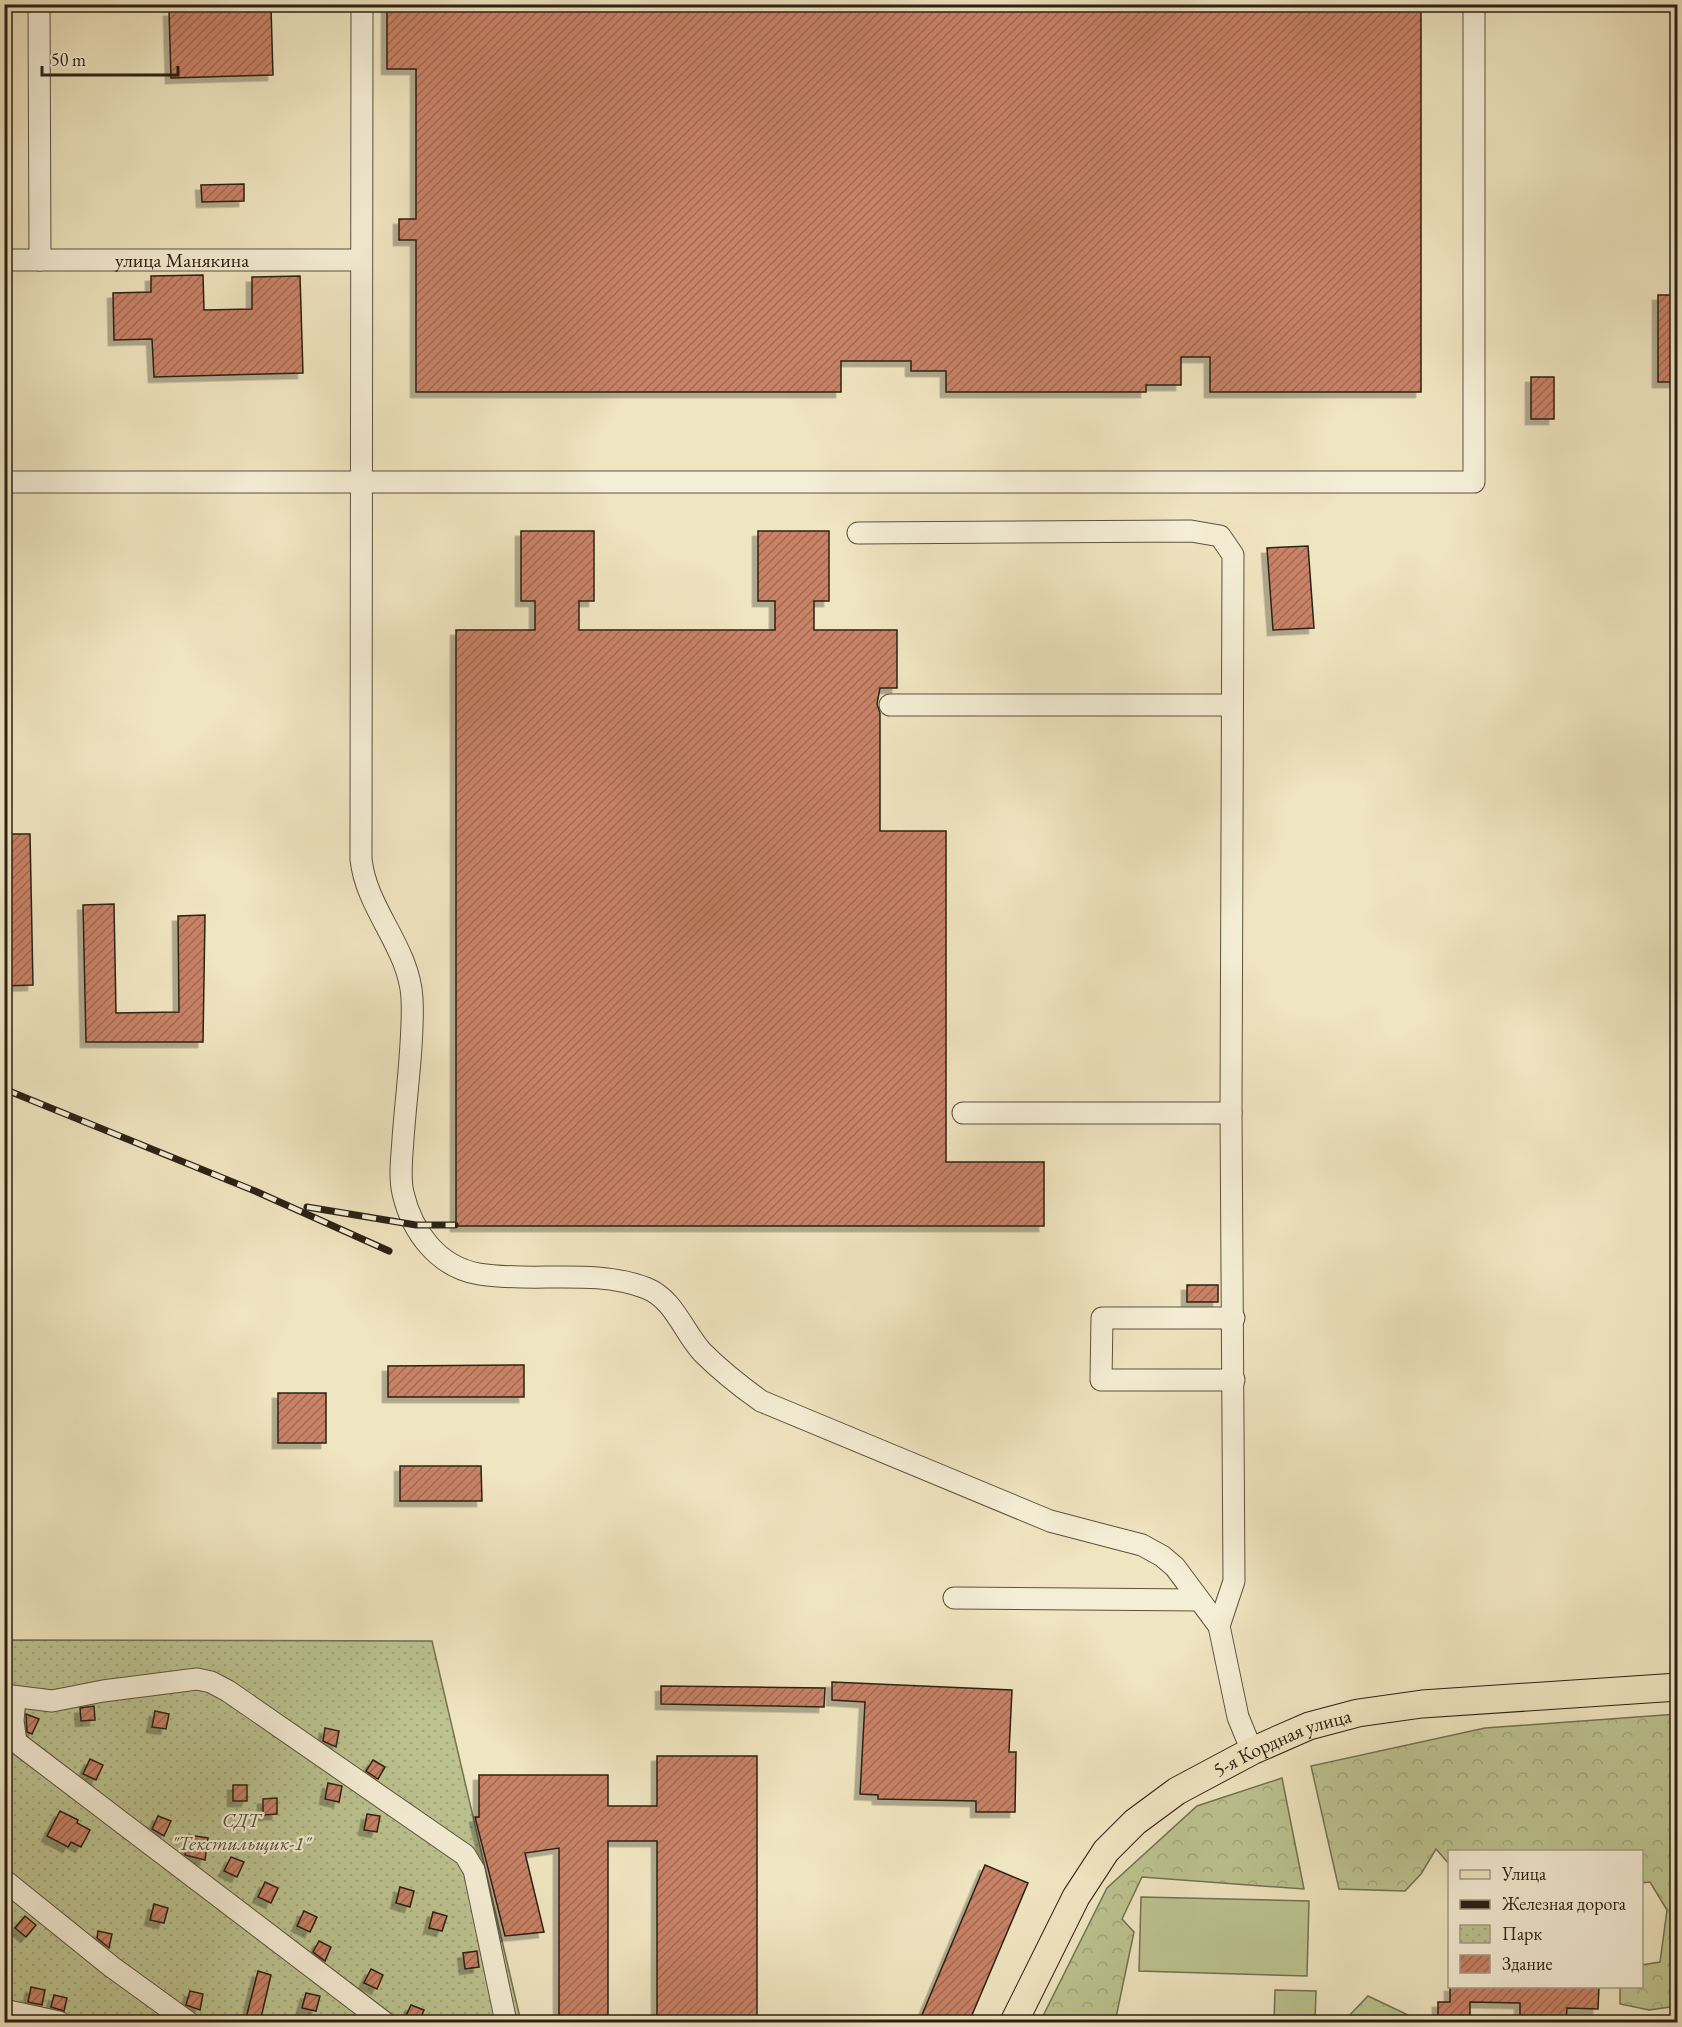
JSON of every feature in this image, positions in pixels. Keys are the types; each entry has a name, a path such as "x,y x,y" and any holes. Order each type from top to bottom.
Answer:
{"main road":[{"name":"5-я Кордная улица","path":"1014,2022 1076,1897 1106,1851 1135,1822 1177,1791 1252,1750 1309,1726 1380,1710 1422,1704 1677,1687"}],"lane":[{"path":"39,4 40,260"},
{"path":"362,4 362,869 371,900 404,963 412,997 401,1164 402,1192 416,1225 430,1249 448,1264 478,1274 613,1280 647,1289 666,1301 700,1350 730,1378 761,1401 1050,1521 1142,1545 1162,1556 1219,1626 1238,1717 1252,1750"},
{"path":"4,482 1474,482 1474,4"},
{"name":"улица Манякина","path":"4,260 361,260"},
{"path":"858,533 1191,531 1220,536 1233,555 1231,1113 1234,1581 1219,1626"},
{"path":"890,705 1232,705"},
{"path":"963,1113 1231,1113"},
{"path":"1234,1318 1102,1318 1101,1380 1234,1380"},
{"path":"954,1598 1199,1600"},
{"path":"384,2022 16,1742 10,1697 52,1701 103,1691 196,1679 211,1682 228,1691 465,1855 474,1870 506,2022"},
{"path":"4,1880 112,1967 188,2022"},
{"path":"4,2010 58,2022"}],"green space":[{"name":"СДТ \"Текстильщик-1\"","path":"5,1640 432,1641 521,2022 5,2022"},
{"path":"1677,1714 1677,2006 1649,2010 1620,2004 1620,1988 1643,1988 1643,1965 1660,1962 1667,1910 1650,1882 1643,1883 1643,1850 1448,1850 1448,1863 1436,1849 1421,1874 1405,1891 1339,1889 1311,1766 1485,1728"},
{"path":"1282,1778 1304,1889 1142,1877 1122,1919 1134,1932 1115,2022 1040,2022 1107,1888 1197,1806"},
{"path":"1141,1897 1309,1901 1307,1976 1139,1971"},
{"path":"1275,1990 1316,1991 1315,2022 1274,2022"},
{"path":"1368,1996 1408,2015 1408,2022 1343,2022"}],"building":[{"path":"200,4 231,4 231,10 271,8 273,75 171,78 169,11 201,10"},
{"path":"387,4 1421,4 1421,392 1210,392 1210,357 1181,357 1181,385 1146,385 1146,392 946,392 946,371 911,371 911,361 841,361 841,392 416,392 416,240 399,240 399,219 416,219 416,69 387,69"},
{"path":"244,184 244,201 202,202 201,185"},
{"path":"203,275 204,310 252,309 252,277 300,276 303,373 154,377 152,339 114,340 113,293 151,292 151,276"},
{"path":"1658,295 1677,295 1677,382 1658,382"},
{"path":"1531,377 1554,377 1554,419 1531,419"},
{"path":"521,531 594,531 594,601 579,601 579,630 775,630 775,601 758,601 758,531 829,531 829,601 814,601 814,630 897,630 897,688 880,688 877,704 880,713 880,831 946,831 946,1162 1044,1162 1044,1226 456,1226 456,630 535,630 535,601 521,601"},
{"path":"1308,546 1314,628 1273,630 1267,548"},
{"path":"4,834 30,834 33,985 4,986"},
{"path":"114,904 116,1013 179,1012 178,916 205,915 203,1042 86,1042 83,905"},
{"path":"1187,1285 1218,1285 1218,1302 1187,1302"},
{"path":"524,1365 524,1397 388,1397 388,1366"},
{"path":"278,1393 326,1393 326,1443 278,1443"},
{"path":"400,1466 481,1466 482,1501 400,1501"},
{"path":"832,1682 1012,1690 1009,1752 1016,1752 1015,1812 976,1812 976,1801 878,1799 878,1795 860,1794 865,1702 832,1700"},
{"path":"661,1686 825,1688 824,1707 661,1704"},
{"path":"94,1706 95,1720 81,1721 80,1708"},
{"path":"155,1711 169,1714 166,1729 152,1727"},
{"path":"26,1714 39,1719 32,1734 27,1732"},
{"path":"325,1728 339,1731 336,1747 323,1741"},
{"path":"657,1756 757,1756 757,2018 657,2018 657,1841 608,1841 608,2022 559,2020 559,1848 525,1853 544,1932 505,1936 475,1817 479,1817 479,1775 608,1775 608,1806 657,1806"},
{"path":"90,1759 103,1765 96,1780 83,1774"},
{"path":"373,1760 385,1767 378,1779 366,1771"},
{"path":"328,1783 342,1786 339,1802 325,1799"},
{"path":"233,1785 247,1785 247,1801 233,1801"},
{"path":"277,1798 277,1814 263,1815 263,1799"},
{"path":"60,1811 78,1820 77,1823 90,1830 81,1847 71,1842 68,1847 47,1836"},
{"path":"367,1814 380,1816 377,1832 364,1830"},
{"path":"158,1816 171,1821 164,1836 152,1829"},
{"path":"189,1835 208,1838 205,1860 185,1855"},
{"path":"231,1857 244,1862 237,1877 224,1871"},
{"path":"985,1865 1028,1883 969,2022 919,2022"},
{"path":"265,1882 278,1888 271,1903 258,1897"},
{"path":"400,1887 414,1891 410,1907 396,1903"},
{"path":"154,1904 168,1908 164,1923 150,1920"},
{"path":"304,1911 317,1917 310,1932 297,1926"},
{"path":"433,1912 447,1916 442,1931 429,1928"},
{"path":"25,1916 36,1925 26,1937 15,1928"},
{"path":"98,1931 112,1934 109,1948 97,1938"},
{"path":"319,1941 331,1947 325,1961 313,1952"},
{"path":"477,1951 479,1967 465,1969 463,1953"},
{"path":"371,1969 383,1975 377,1989 364,1983"},
{"path":"258,1971 271,1975 260,2022 245,2022"},
{"path":"31,1987 45,1990 42,2005 28,2002"},
{"path":"1450,1988 1599,1988 1598,2009 1567,2008 1566,2022 1520,2022 1520,2003 1470,2002 1470,2022 1438,2022 1438,2002 1450,2002"},
{"path":"190,1991 203,1994 200,2010 186,2005"},
{"path":"306,1993 320,1996 316,2011 302,2008"},
{"path":"54,1995 67,1998 64,2011 51,2007"},
{"path":"411,2005 424,2010 419,2022 403,2022"}],"railway":[{"path":"4,1089 255,1191 389,1251"},
{"path":"307,1207 416,1225 455,1225"}]}
